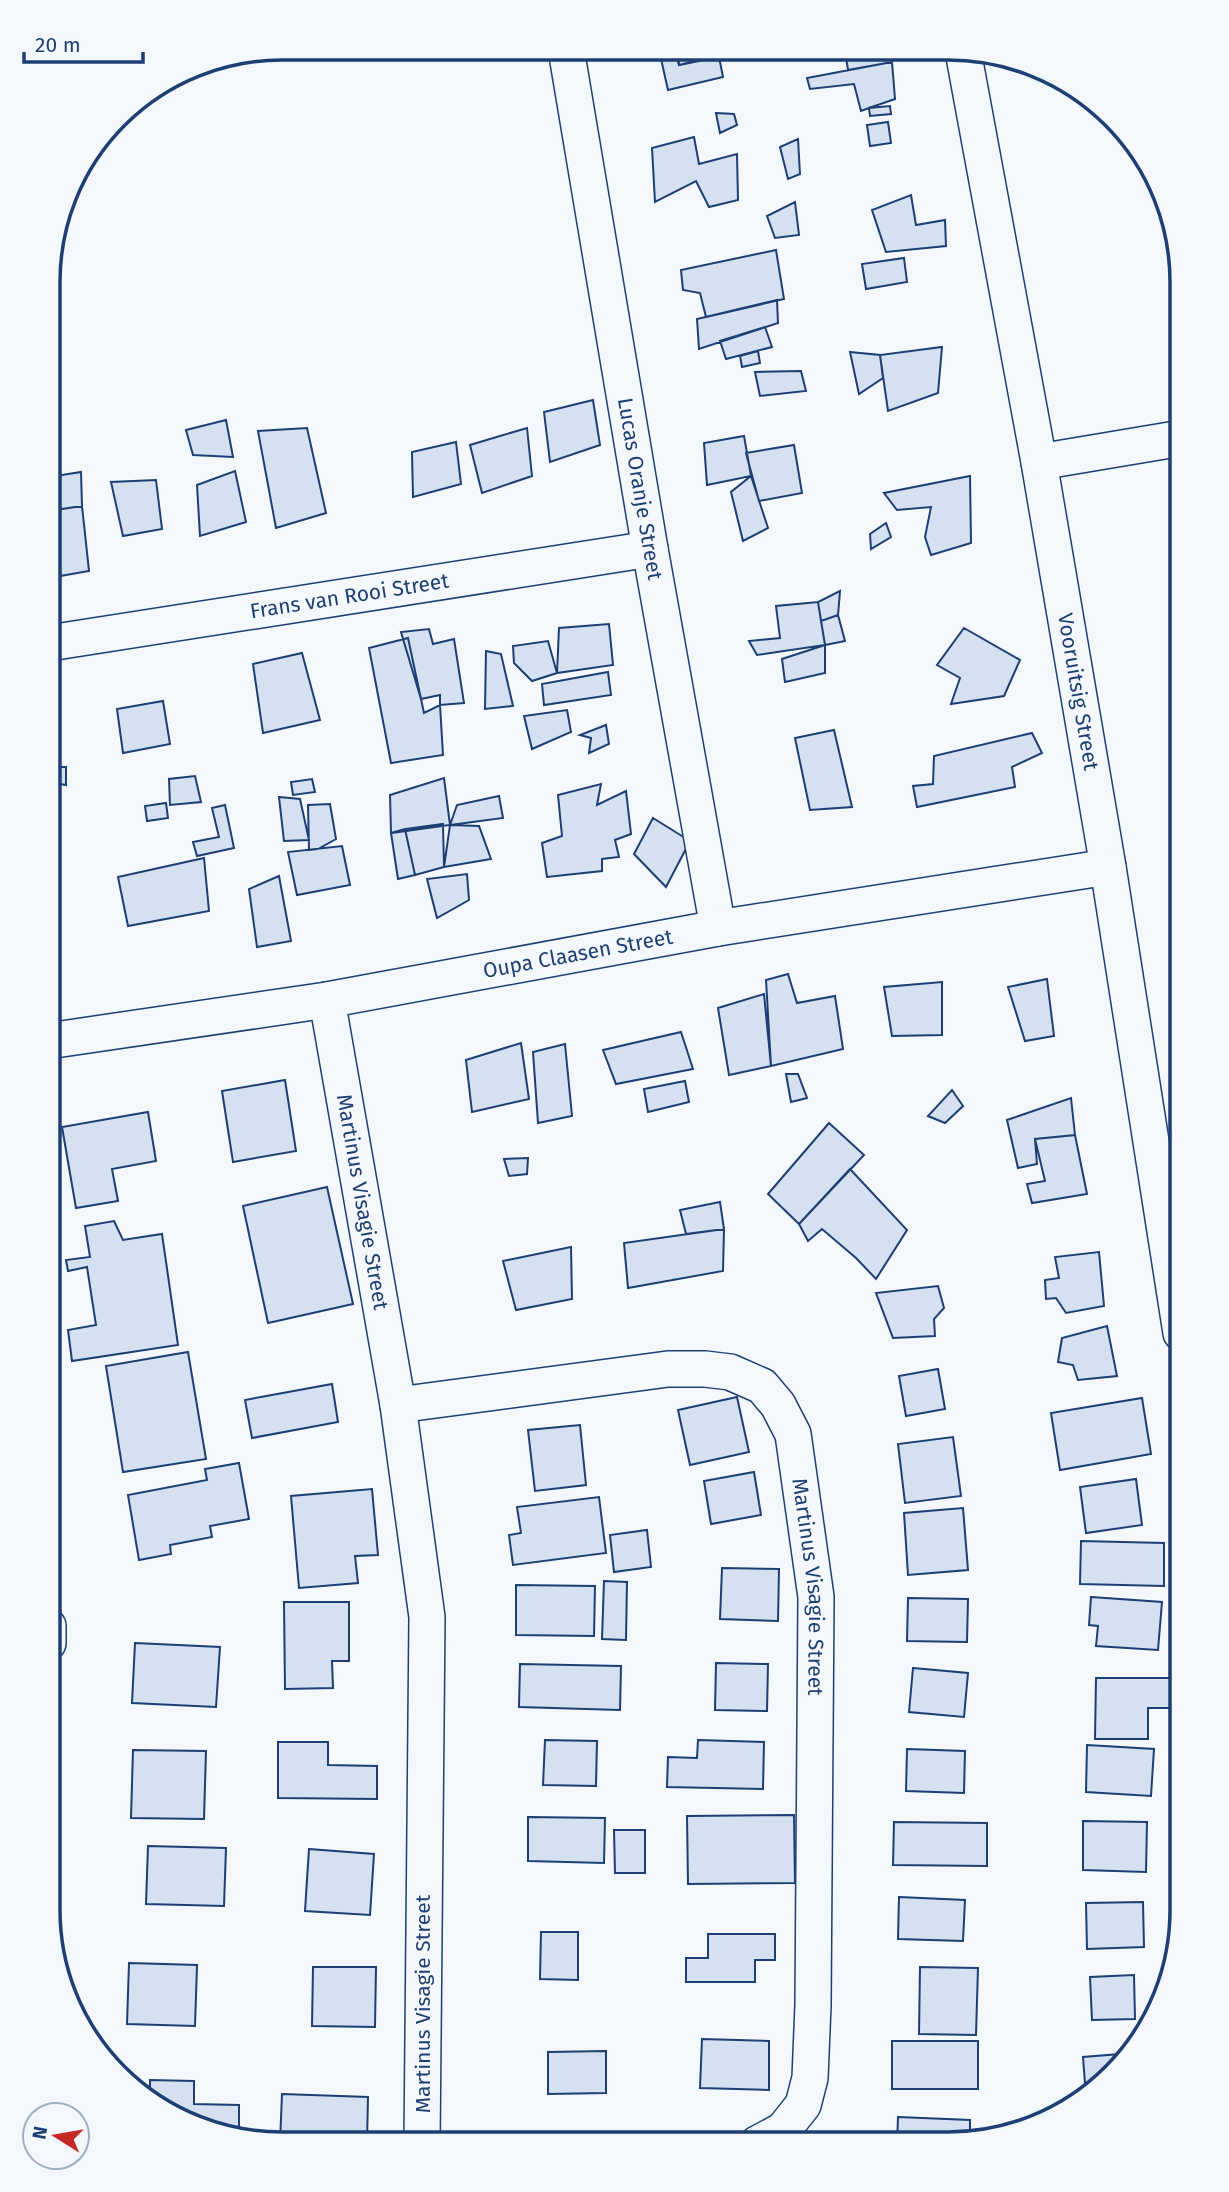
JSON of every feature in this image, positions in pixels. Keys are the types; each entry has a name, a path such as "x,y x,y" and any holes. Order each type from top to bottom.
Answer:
{"street":[{"name":"Lucas Oranje Street","path":"568,60 650,549 718,929"},
{"name":"Vooruitsig Street","path":"965,60 1040,462 1108,867 1169,1259"},
{"path":"1040,462 1170,440"},
{"name":"Frans van Rooi Street","path":"60,641 650,549"},
{"name":"Oupa Claasen Street","path":"60,1039 327,1000 718,929 1108,867"},
{"name":"Martinus Visagie Street","path":"327,1000 398,1405 428,1617 422,2132"},
{"name":"Martinus Visagie Street","path":"398,1405 668,1369 705,1368 730,1372 762,1386 778,1405 793,1434 816,1597 810,2078 803,2105 779,2132"}],"building":[{"path":"661,60 677,60 679,65 720,60 723,77 668,90"},
{"path":"679,60 699,60 679,65"},
{"path":"846,60 892,60 892,62 848,70"},
{"path":"892,62 895,99 861,111 854,84 810,89 807,78"},
{"path":"890,106 891,114 870,116 869,108"},
{"path":"716,113 734,114 737,125 720,133"},
{"path":"888,122 891,143 870,146 867,125"},
{"path":"694,137 699,164 737,154 738,200 709,207 696,181 655,202 652,148"},
{"path":"798,139 800,174 788,179 780,147"},
{"path":"911,195 916,225 945,220 946,246 886,252 872,210"},
{"path":"795,202 799,235 775,238 767,216"},
{"path":"776,250 784,299 706,317 700,293 683,290 681,270"},
{"path":"904,258 907,282 866,289 862,264"},
{"path":"777,300 778,323 699,349 697,319"},
{"path":"765,327 772,347 726,359 720,341"},
{"path":"942,347 938,393 888,411 880,355"},
{"path":"758,351 760,363 742,367 740,356"},
{"path":"850,352 880,355 883,378 859,394"},
{"path":"801,371 806,391 760,396 755,372"},
{"path":"593,400 600,445 550,462 544,412"},
{"path":"226,420 233,457 193,455 186,430"},
{"path":"307,428 326,513 276,528 258,431"},
{"path":"527,428 532,476 482,493 470,445"},
{"path":"744,436 751,476 707,485 704,443"},
{"path":"456,442 461,484 413,497 412,452"},
{"path":"794,445 802,493 759,501 746,453"},
{"path":"235,471 246,522 200,536 197,485"},
{"path":"81,472 82,506 60,509 60,475"},
{"path":"751,476 768,528 743,541 731,492"},
{"path":"970,476 971,543 931,555 925,537 931,507 897,510 884,493"},
{"path":"156,480 162,529 123,536 111,482"},
{"path":"82,506 89,571 60,576 60,509"},
{"path":"886,523 891,537 871,549 870,534"},
{"path":"840,591 838,615 821,621 818,602"},
{"path":"818,602 825,645 757,655 749,641 780,638 776,606"},
{"path":"838,615 845,641 825,645 821,621"},
{"path":"609,624 613,665 557,673 559,628"},
{"path":"964,628 1020,660 1004,696 951,704 960,678 937,665"},
{"path":"429,629 433,644 454,639 464,703 440,705 440,695 421,699 401,632"},
{"path":"408,638 424,713 440,705 443,755 391,763 369,648"},
{"path":"548,641 557,673 532,681 514,663 513,646"},
{"path":"825,645 825,673 785,682 782,659"},
{"path":"486,651 501,654 513,706 485,709"},
{"path":"302,653 320,720 263,733 253,664"},
{"path":"608,672 611,695 544,705 542,684"},
{"path":"163,701 170,744 123,753 117,709"},
{"path":"567,710 571,732 532,749 524,716"},
{"path":"606,725 609,744 589,753 591,738 580,735"},
{"path":"834,730 852,807 810,810 795,738"},
{"path":"1032,733 1042,753 1012,767 1015,787 917,807 913,786 933,784 934,756"},
{"path":"60,767 66,767 66,785 60,784"},
{"path":"195,776 201,802 170,805 169,779"},
{"path":"444,778 450,825 391,833 390,795"},
{"path":"312,779 315,792 293,795 291,782"},
{"path":"601,784 597,805 626,791 631,834 615,840 619,857 602,859 602,871 547,877 542,843 562,836 558,795"},
{"path":"499,796 503,818 450,825 457,805"},
{"path":"279,797 300,799 309,840 284,841"},
{"path":"166,803 168,818 147,821 145,806"},
{"path":"330,804 336,839 318,849 309,850 308,805"},
{"path":"225,805 234,848 197,856 193,842 219,837 212,808"},
{"path":"653,818 690,841 666,887 634,854"},
{"path":"443,824 444,867 415,875 405,829"},
{"path":"450,825 479,826 491,859 444,867"},
{"path":"405,829 415,875 398,879 391,833"},
{"path":"342,846 350,885 297,895 288,852"},
{"path":"204,858 209,911 128,926 118,877"},
{"path":"467,874 469,900 437,918 427,879"},
{"path":"279,876 291,941 257,947 249,889"},
{"path":"788,974 797,1003 835,996 843,1049 771,1066 766,980"},
{"path":"1047,979 1054,1036 1025,1041 1008,987"},
{"path":"942,982 942,1035 892,1036 884,987"},
{"path":"764,994 771,1066 729,1075 718,1008"},
{"path":"681,1032 693,1069 616,1084 603,1050"},
{"path":"521,1043 529,1099 472,1112 466,1060"},
{"path":"565,1044 572,1116 538,1123 533,1052"},
{"path":"786,1074 798,1074 807,1098 791,1102"},
{"path":"285,1080 296,1151 233,1162 222,1091"},
{"path":"685,1081 689,1102 648,1112 644,1089"},
{"path":"952,1090 963,1106 945,1123 928,1116"},
{"path":"1071,1098 1075,1135 1035,1139 1037,1164 1018,1168 1007,1120"},
{"path":"148,1112 156,1161 112,1169 118,1201 76,1208 62,1127"},
{"path":"829,1123 864,1155 799,1224 768,1194"},
{"path":"1075,1135 1087,1194 1032,1203 1027,1184 1045,1181 1035,1139"},
{"path":"528,1158 527,1174 509,1176 504,1159"},
{"path":"850,1169 907,1230 876,1279 822,1229 808,1241 799,1224"},
{"path":"327,1187 353,1304 268,1323 243,1206"},
{"path":"720,1202 724,1229 686,1234 680,1210"},
{"path":"114,1221 123,1240 162,1234 178,1345 72,1361 68,1330 96,1325 87,1267 68,1271 66,1260 90,1257 85,1226"},
{"path":"724,1229 723,1271 628,1288 624,1243"},
{"path":"571,1247 572,1299 516,1310 503,1261"},
{"path":"1099,1252 1104,1306 1066,1313 1056,1298 1046,1299 1045,1280 1059,1278 1055,1257"},
{"path":"938,1286 944,1308 934,1319 935,1336 893,1338 876,1293"},
{"path":"1107,1326 1117,1376 1078,1380 1073,1365 1058,1362 1062,1338"},
{"path":"188,1352 206,1459 123,1472 106,1366"},
{"path":"938,1369 945,1409 906,1416 899,1376"},
{"path":"332,1384 338,1422 252,1438 245,1400"},
{"path":"737,1397 749,1452 690,1465 678,1410"},
{"path":"1142,1398 1151,1454 1060,1470 1051,1413"},
{"path":"580,1425 586,1485 535,1491 528,1430"},
{"path":"953,1437 961,1496 905,1503 898,1444"},
{"path":"239,1463 249,1519 210,1526 212,1537 170,1545 171,1554 139,1560 128,1495 207,1480 205,1469"},
{"path":"754,1472 761,1515 711,1524 704,1481"},
{"path":"1136,1479 1142,1525 1086,1533 1080,1487"},
{"path":"372,1489 378,1555 355,1556 358,1583 299,1588 291,1496"},
{"path":"599,1497 606,1553 513,1565 509,1535 521,1533 517,1507"},
{"path":"963,1508 968,1570 908,1575 904,1513"},
{"path":"647,1530 651,1567 614,1572 610,1535"},
{"path":"1081,1541 1164,1543 1164,1586 1080,1584"},
{"path":"722,1568 779,1569 778,1621 720,1619"},
{"path":"604,1581 627,1582 626,1640 602,1639"},
{"path":"516,1585 595,1586 594,1636 516,1635"},
{"path":"1091,1597 1162,1602 1158,1650 1096,1646 1098,1626 1089,1625"},
{"path":"908,1598 968,1599 967,1642 907,1641"},
{"path":"284,1602 349,1602 349,1661 332,1661 333,1688 285,1689"},
{"path":"135,1643 220,1647 216,1707 132,1703"},
{"path":"716,1663 768,1664 767,1711 715,1710"},
{"path":"520,1664 621,1666 620,1710 519,1707"},
{"path":"913,1668 968,1673 964,1717 909,1712"},
{"path":"1096,1678 1169,1678 1169,1708 1148,1708 1148,1739 1095,1739"},
{"path":"545,1740 597,1741 596,1786 543,1785"},
{"path":"698,1740 764,1742 763,1789 667,1787 668,1757 697,1758"},
{"path":"278,1742 328,1742 328,1765 377,1766 377,1799 278,1798"},
{"path":"1087,1745 1154,1749 1151,1796 1086,1792"},
{"path":"907,1749 965,1751 964,1793 906,1791"},
{"path":"133,1750 206,1751 204,1819 131,1818"},
{"path":"794,1815 795,1883 688,1884 687,1816"},
{"path":"528,1817 605,1818 604,1863 528,1861"},
{"path":"1083,1821 1147,1822 1146,1872 1083,1870"},
{"path":"894,1822 987,1823 987,1866 893,1865"},
{"path":"614,1830 645,1830 645,1873 615,1873"},
{"path":"148,1846 226,1848 224,1906 146,1904"},
{"path":"309,1849 374,1854 370,1915 305,1911"},
{"path":"899,1897 965,1900 963,1941 898,1939"},
{"path":"1143,1902 1144,1947 1087,1949 1086,1903"},
{"path":"541,1932 578,1932 578,1980 540,1979"},
{"path":"708,1934 775,1934 775,1960 755,1960 755,1982 686,1982 686,1958 708,1958"},
{"path":"129,1963 197,1965 195,2026 127,2024"},
{"path":"313,1967 376,1967 375,2027 312,2026"},
{"path":"920,1967 978,1968 976,2035 919,2034"},
{"path":"1134,1975 1135,2019 1092,2020 1090,1977"},
{"path":"702,2039 769,2041 769,2090 700,2088"},
{"path":"892,2041 978,2041 978,2089 892,2089"},
{"path":"606,2051 606,2093 548,2094 548,2052"},
{"path":"1116,2054 1085,2084 1083,2057"},
{"path":"150,2080 194,2081 194,2104 239,2105 239,2128 183,2110 150,2089"},
{"path":"282,2094 368,2097 367,2132 280,2132"},
{"path":"898,2117 970,2120 970,2131 897,2132"}]}
